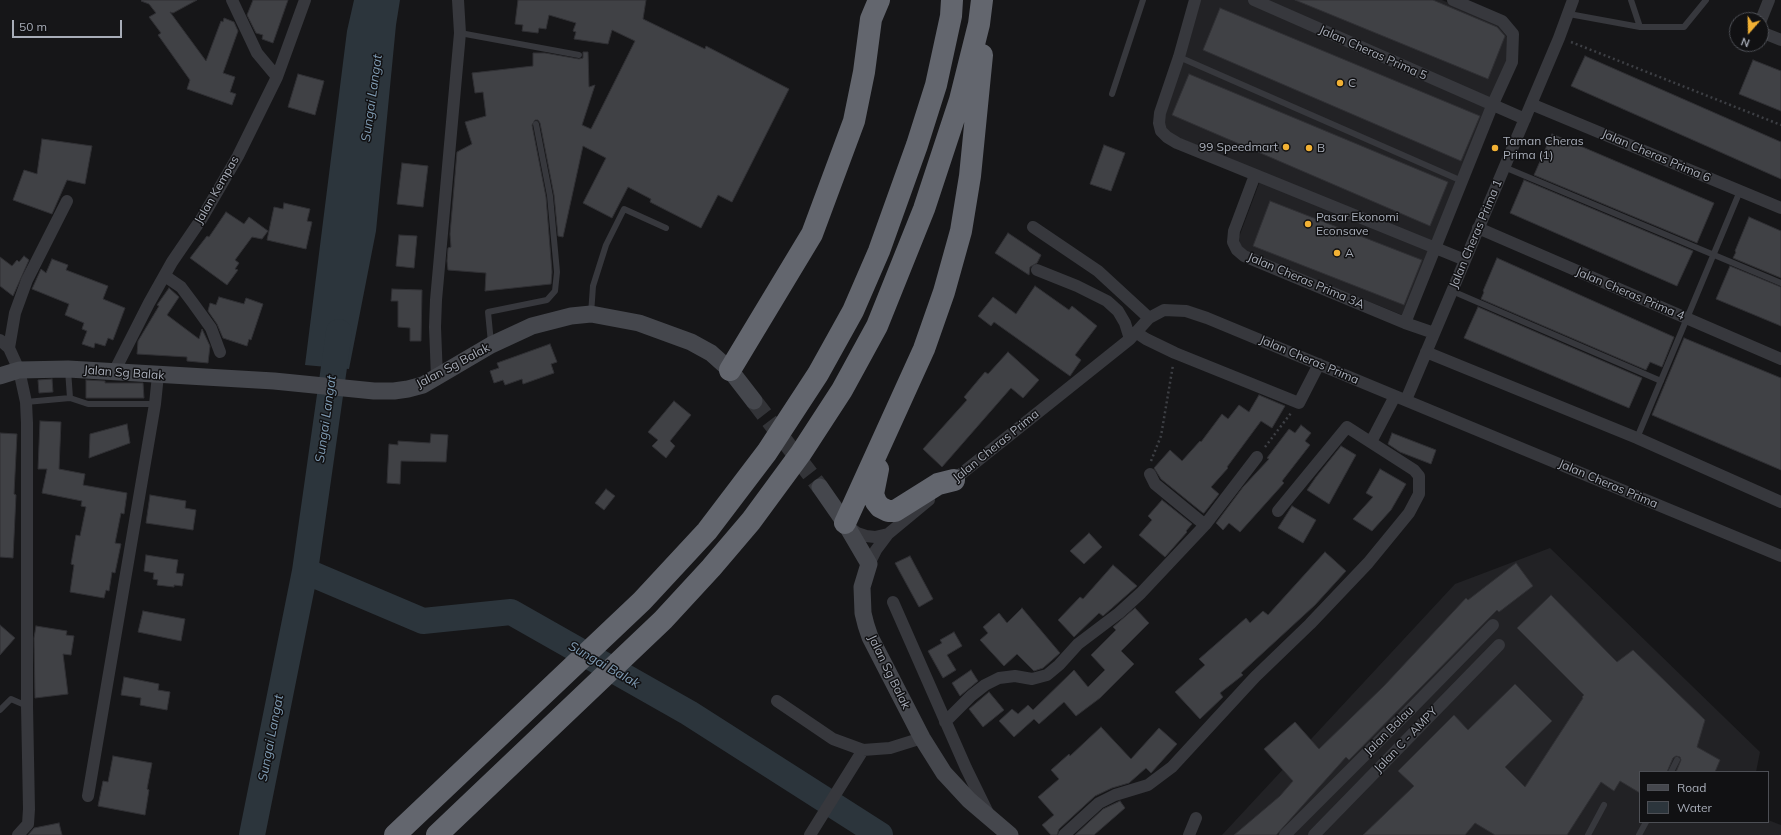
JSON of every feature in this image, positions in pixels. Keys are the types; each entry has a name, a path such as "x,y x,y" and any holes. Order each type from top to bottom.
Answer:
{"highway":[{"path":"730,370 812,234 854,120 864,72 871,19 879,0"},
{"path":"395,835 642,601 707,531 767,452 818,374 852,311 879,250 936,85 951,16 952,0"},
{"path":"437,835 663,620 751,521 792,466 842,390 876,326 924,209 960,100 979,24 982,0"},
{"path":"845,523 924,349 944,292 961,231 970,176 982,61 979,24"},
{"path":"883,442 873,494 880,507 888,511 895,511 938,484 954,480"}],"street":[{"path":"232,0 258,53 277,77"},
{"name":"Jalan Kempas","path":"114,372 149,303 172,262 202,218 238,156 277,77 305,0"},
{"path":"437,378 435,327 436,300 460,33 458,0"},
{"path":"1195,0 1179,57 1160,113 1159,123 1161,131 1166,137 1177,143 1465,260"},
{"name":"Jalan Cheras Prima 5","path":"1254,0 1492,106 1525,119"},
{"path":"1434,333 1406,323 1492,106 1512,62 1513,34 1502,22 1453,0"},
{"name":"Jalan Cheras Prima 1","path":"1373,438 1389,408 1400,398 1426,352 1559,38 1573,0"},
{"path":"1764,12 1769,0"},
{"path":"1769,35 1781,40"},
{"name":"Jalan Cheras Prima 6","path":"1531,104 1781,208"},
{"name":"Jalan Cheras Prima 3A","path":"1255,175 1234,231 1233,242 1237,250 1244,256 1406,323"},
{"path":"18,835 29,829 26,402 19,370 4,344 27,280 67,201"},
{"path":"1033,227 1098,271 1149,318"},
{"name":"Jalan Cheras Prima 4","path":"1478,228 1781,359"},
{"path":"1037,270 1077,286 1107,301 1122,317 1134,336 1146,339 1175,353 1300,399 1319,364"},
{"path":"165,276 181,287 193,302 210,328 220,352"},
{"name":"Jalan Cheras Prima","path":"869,564 876,550 888,534 1134,336 1149,318 1164,310 1186,310 1781,556"},
{"name":"Jalan Sg Balak","path":"0,376 19,370 68,369 274,381 374,391 408,390 424,385 491,345 532,326 552,320 591,314 639,323 691,342 711,353 730,370 754,401"},
{"path":"1426,352 1637,438 1781,502"},
{"path":"88,796 155,404 158,375"},
{"path":"1064,835 1099,803 1115,795 1148,785 1172,767 1255,677 1310,624 1368,563 1409,512 1419,494 1419,476 1414,470 1373,438 1347,427 1278,511"},
{"path":"945,722 971,696 985,685 1000,678 1015,676 1032,679 1047,675 1059,665 1078,644 1119,613 1141,593 1205,525 1257,457"},
{"path":"1150,474 1155,484 1205,525"},
{"path":"820,487 845,523 869,564"},
{"path":"845,523 857,533 866,536 875,537 888,534"},
{"name":"Jalan Sg Balak","path":"869,564 862,587 863,613 866,625 870,637 922,738 944,773 991,820 1010,835"},
{"path":"893,602 945,722 991,820"},
{"name":"Jalan Balau","path":"1285,835 1493,625"},
{"name":"Jalan C - AMPY","path":"1314,835 1499,645"},
{"path":"777,701 833,739 863,750 890,748 922,738"},
{"path":"810,835 863,750"},
{"path":"1189,835 1196,818"}],"lane":[{"path":"1112,94 1143,0"},
{"path":"1631,0 1640,27"},
{"path":"1569,14 1640,27 1684,28 1706,0"},
{"path":"460,33 579,55"},
{"path":"1179,57 1462,181"},
{"path":"491,345 488,312 547,300 556,290 557,272 550,196 536,124"},
{"path":"1504,167 1781,283"},
{"path":"1637,438 1740,191"},
{"path":"591,314 593,286 606,245 624,208 666,228"},
{"path":"1452,291 1661,381"},
{"path":"68,369 70,398"},
{"path":"26,402 70,398 88,404 155,404"},
{"path":"0,710 11,699 27,706"},
{"path":"1672,771 1677,760"},
{"path":"1588,835 1604,805"},
{"path":"1639,835 1645,823"}],"path":[{"path":"1559,38 1781,125"},
{"path":"1150,474 1149,466 1161,436 1175,353"},
{"path":"1257,457 1300,399"}],"shaded area":[{"path":"1199,0 1442,0 1498,25 1508,38 1507,61 1402,315 1247,252 1240,245 1239,237 1263,173 1177,137 1167,131 1165,124 1165,113"},
{"path":"1550,548 1760,752 1756,771 1639,771 1639,823 1769,823 1769,820 1781,825 1781,835 1222,835 1455,584"}],"water":[{"path":"354,0 400,0 396,25 376,231 349,369 305,365 347,31"}],"building":[{"path":"197,0 173,13 170,12 206,61 221,21 223,22 224,18 234,22 238,31 223,73 235,77 230,92 236,94 232,105 187,89 190,80 158,35 161,33 149,17 156,13 149,4 141,1"},
{"path":"253,0 288,0 273,43 262,39 263,35 256,33 247,15"},
{"path":"518,0 646,0 643,19 705,49 706,46 789,89 732,202 718,195 701,228 650,202 651,199 628,187 612,218 583,203 606,158 583,146 563,237 558,236 554,195 540,123 538,120 535,120 532,125 546,197 552,272 551,284 485,291 486,273 448,270 447,261 448,248 451,247 450,234 457,152 472,144 465,122 486,116 483,92 475,93 472,73 533,66 533,53 545,53 579,59 583,58 583,52 588,52 589,87 595,85 582,125 591,129 635,41 612,30 608,44 574,39 576,32 573,31 576,23 549,15 546,29 539,28 538,33 522,31 523,25 515,24"},
{"path":"1295,0 1433,0 1497,27 1505,36 1488,79"},
{"name":"C","path":"1220,8 1480,116 1461,161 1203,50"},
{"path":"1585,56 1781,142 1781,179 1571,86"},
{"path":"1753,60 1781,71 1781,111 1739,94"},
{"path":"298,74 324,81 315,115 288,107"},
{"name":"B","path":"1189,74 1448,182 1430,226 1172,115"},
{"path":"1552,134 1714,203 1697,243 1534,175"},
{"path":"42,139 92,146 85,184 67,180 52,214 13,200 24,170 37,174"},
{"path":"1104,145 1125,153 1111,191 1090,184"},
{"path":"402,163 428,166 423,207 397,204"},
{"path":"1524,180 1693,251 1677,286 1510,213"},
{"name":"A","path":"1270,201 1422,260 1404,305 1253,246"},
{"path":"284,203 310,209 307,221 312,222 306,249 267,240 274,207 283,209"},
{"path":"226,212 244,224 249,217 268,231 262,239 252,237 235,260 239,263 235,269 238,270 227,285 190,258 207,236 209,237"},
{"path":"1749,217 1781,231 1781,278 1733,258"},
{"path":"1008,233 1041,255 1037,263 1030,267 1029,275 995,253"},
{"path":"399,235 417,236 414,268 396,266"},
{"path":"24,256 29,260 13,296 0,286 0,257 12,266 17,260 19,262"},
{"path":"1497,258 1674,337 1662,367 1650,362 1646,370 1481,299"},
{"path":"52,259 68,265 66,270 108,286 103,299 125,308 113,340 108,338 105,346 95,343 94,348 82,344 87,331 82,329 84,323 65,315 69,304 32,289 41,269 46,273"},
{"path":"1730,266 1781,287 1781,326 1716,299"},
{"path":"1035,286 1069,310 1072,306 1097,326 1075,355 1081,360 1070,376 994,322 991,326 978,316 993,297 1016,314"},
{"path":"169,288 179,297 167,315 199,339 202,329 210,346 208,363 187,361 187,357 137,354 138,341 159,306 157,305"},
{"path":"392,289 422,290 421,341 410,341 410,328 398,327 398,301 391,301"},
{"path":"219,297 244,304 246,298 263,304 251,340 249,339 247,346 223,338 217,324 208,311 210,303 216,305"},
{"path":"1478,307 1642,378 1629,408 1464,338"},
{"path":"1684,338 1781,378 1781,470 1652,415"},
{"path":"550,344 557,362 551,364 554,373 523,384 522,379 505,385 503,380 494,383 490,371 499,368 497,363"},
{"path":"1008,352 1039,380 1023,398 1011,388 942,467 923,449 967,400 964,397 985,372 988,374"},
{"path":"52,379 53,392 39,393 38,380"},
{"path":"86,380 105,381 105,383 143,383 144,398 86,398"},
{"path":"1259,395 1285,406 1272,428 1261,421 1227,467 1228,468 1211,487 1219,494 1203,513 1161,479 1154,468 1170,450 1182,461 1200,441 1201,442 1222,414 1228,419 1239,405 1249,412"},
{"path":"674,401 691,415 670,441 675,446 666,458 652,446 658,440 648,432"},
{"path":"40,421 61,422 59,469 85,474 83,485 127,493 124,514 121,513 115,543 121,544 115,573 112,572 109,591 106,590 104,598 70,592 74,565 71,564 76,535 80,536 86,507 81,506 82,501 42,493 47,469 38,469"},
{"path":"127,424 130,443 89,458 90,434"},
{"path":"1301,425 1311,433 1305,441 1310,445 1282,481 1284,483 1240,532 1229,523 1223,530 1216,523 1243,487 1269,459 1267,458 1289,429 1295,433"},
{"path":"0,433 17,434 13,558 0,557"},
{"path":"1392,433 1436,450 1431,464 1400,452 1388,444"},
{"path":"431,434 448,435 446,462 401,461 400,484 387,483 389,444 398,445 398,441 430,443"},
{"path":"1341,446 1356,455 1329,504 1307,490"},
{"path":"1380,469 1406,484 1391,510 1372,531 1353,519 1373,497 1366,493"},
{"path":"606,489 615,496 604,510 595,503"},
{"path":"150,495 186,501 185,508 196,510 193,530 146,523"},
{"path":"1162,500 1192,524 1165,557 1139,535 1152,520 1148,516"},
{"path":"1292,506 1316,520 1303,543 1278,528"},
{"path":"1089,533 1102,547 1084,564 1070,551"},
{"path":"1325,552 1346,571 1315,605 1241,673 1243,675 1220,693 1223,697 1200,719 1175,692 1205,665 1199,659 1246,618 1250,623 1263,611 1268,615"},
{"path":"146,555 178,560 176,573 184,574 182,586 174,585 174,587 157,585 158,580 153,579 154,573 144,571"},
{"path":"910,556 933,599 919,607 895,563"},
{"path":"1516,563 1533,586 1499,612 1497,610 1349,760 1346,757 1276,835 1234,835 1280,796 1293,781 1264,749 1295,722 1319,749 1384,686 1466,598 1468,600"},
{"path":"1113,565 1137,586 1103,616 1099,613 1074,637 1058,620 1080,597 1083,599"},
{"path":"1551,595 1617,662 1633,650 1705,720 1697,747 1720,760 1715,771 1676,771 1681,760 1680,757 1676,756 1673,758 1667,771 1639,771 1639,792 1620,781 1614,791 1601,782 1567,835 1495,835 1475,823 1465,835 1363,835 1414,786 1398,771 1454,715 1468,730 1515,684 1552,721 1505,767 1525,787 1584,695 1517,628"},
{"path":"1022,608 1060,653 1043,668 1034,671 1017,654 1004,666 980,640 988,633 983,627 999,613 1007,623"},
{"path":"1135,608 1149,623 1121,651 1134,664 1100,698 1076,716 1064,702 1039,724 1034,719 1014,737 999,721 1012,709 1018,714 1028,705 1033,710 1074,670 1088,687 1105,670 1091,655 1116,630 1113,627"},
{"path":"143,611 185,619 181,641 138,632"},
{"path":"0,625 15,638 0,655"},
{"path":"36,626 67,631 66,635 74,636 71,655 63,654 68,694 35,698 34,638"},
{"path":"954,632 962,646 947,655 956,670 943,678 928,651 942,643 940,640"},
{"path":"971,670 978,681 960,696 952,683"},
{"path":"124,677 159,684 158,690 170,692 167,710 140,705 141,698 121,695"},
{"path":"989,692 1004,710 983,727 969,709"},
{"path":"1101,727 1131,759 1159,728 1177,744 1151,773 1146,768 1129,783 1112,788 1095,796 1059,829 1057,835 1051,835 1042,825 1054,815 1038,797 1059,779 1051,770 1069,754 1070,756"},
{"path":"113,756 152,763 147,789 149,790 145,815 98,806 103,781 108,782"},
{"path":"1120,801 1125,808 1094,835 1075,835 1103,809"},
{"path":"59,823 62,835 28,835 34,828"}],"waterway":[{"name":"Sungai Langat","path":"252,835 305,571 339,332"},
{"name":"Sungai Balak","path":"305,571 423,621 511,612 689,713 880,835"}],"tunnel":[{"path":"754,401 820,487"}],"place":[{"name":"C","path":"1340,83"},
{"name":"99 Speedmart","path":"1286,147"},
{"name":"B","path":"1309,148"},
{"name":"Taman Cheras Prima (1)","path":"1495,148"},
{"name":"Pasar Ekonomi Econsave","path":"1308,224"},
{"name":"A","path":"1337,253"}]}
